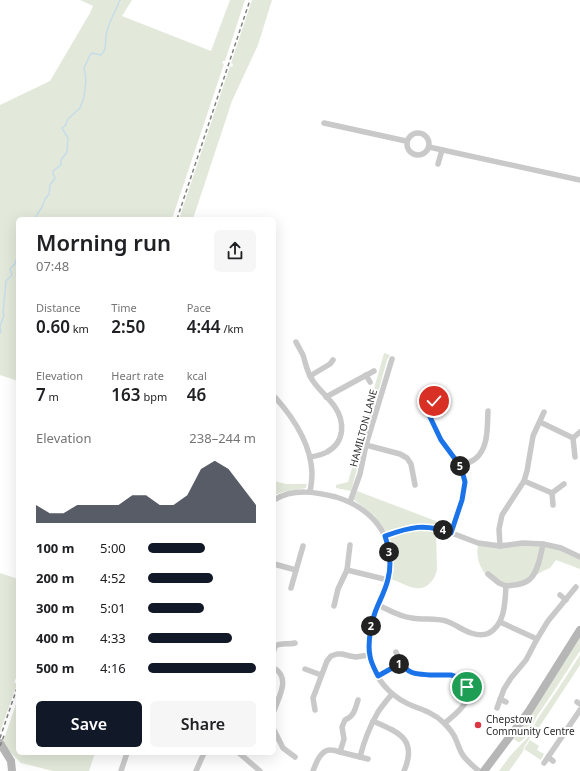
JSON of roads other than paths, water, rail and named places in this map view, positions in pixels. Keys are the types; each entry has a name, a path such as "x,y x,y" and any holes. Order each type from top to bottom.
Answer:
{"main road":[{"path":"486,768 529,711 580,630"},
{"path":"0,743 11,761 12,771"}],"street":[{"path":"324,123 406,141"},
{"path":"414,133 422,134 428,139 429,147 422,155 411,154 407,148 406,141 414,133"},
{"path":"429,147 580,180"},
{"path":"438,164 442,150"},
{"path":"296,342 303,355 307,371 313,381 334,407 342,424 342,433 339,441 334,447 324,453 310,457"},
{"path":"296,358 303,355"},
{"name":"HAMILTON LANE","path":"350,502 360,474 366,445 392,359"},
{"path":"310,376 330,364 333,360"},
{"path":"326,397 374,371"},
{"path":"366,375 370,382"},
{"path":"437,393 430,411 430,417 441,440 461,467 465,482 462,500 451,533"},
{"path":"276,398 295,422 304,440 310,457 312,473 310,492"},
{"path":"461,467 475,459 483,450 486,440 488,411"},
{"path":"500,546 498,529 502,515 524,481 534,436 544,412"},
{"path":"540,422 573,438"},
{"path":"573,438 580,432"},
{"path":"573,438 575,457"},
{"path":"366,445 400,454 407,458 411,464 415,485"},
{"path":"524,481 552,493"},
{"path":"552,493 564,484"},
{"path":"276,499 287,494 299,492 320,493 350,502 360,507 371,516 379,526 385,536 389,548 390,559 388,580 373,616 370,633 369,655 373,667 382,683 392,694 403,702 429,712 445,723 456,740 465,759 479,771"},
{"path":"552,493 553,505"},
{"path":"385,536 410,528 436,528 478,543 500,546 523,543 543,544 561,548 580,557"},
{"path":"488,574 492,579 506,586 520,584 530,579 536,569 543,544"},
{"path":"334,606 338,589 347,570 350,545"},
{"path":"291,588 303,546"},
{"path":"276,565 296,570"},
{"path":"347,570 388,580"},
{"path":"378,605 405,617 445,621 471,633 479,635 487,634 500,622 506,586"},
{"path":"497,708 504,689 526,660 536,639 548,621 576,587"},
{"path":"560,595 566,600"},
{"path":"500,622 536,639"},
{"path":"276,646 280,643 295,643"},
{"path":"396,652 405,669 411,672 417,674 451,675 461,678 465,682 469,691 466,702 445,723"},
{"path":"315,710 313,698 327,661 331,656 337,654 356,657 369,655"},
{"path":"378,676 401,663"},
{"path":"276,669 279,671 284,680 276,705"},
{"path":"305,669 321,675"},
{"path":"360,757 364,742 373,721 392,694"},
{"path":"500,699 506,702"},
{"path":"340,752 344,739 342,728 345,720 350,718 354,713 358,700"},
{"path":"548,760 580,710"},
{"path":"373,721 394,730 405,741 408,747 409,755 404,771"},
{"path":"276,734 283,748 295,757"},
{"path":"313,771 320,756 325,751 330,749 368,759"},
{"path":"121,771 126,755"},
{"path":"196,771 203,755"},
{"path":"241,755 260,771"}],"waterway":[{"path":"36,217 49,194 50,185 55,178 53,171 61,165 61,160 67,152 68,138 62,128 65,126 68,119 80,108 84,97 86,80 84,68 92,53 101,55 104,51 106,33 120,0"},
{"path":"0,333 0,326 4,315 6,281 12,275 10,269 16,261"}],"railway":[{"path":"178,217 250,0"},
{"path":"0,738 16,691"},
{"path":"0,746 5,733"}],"place":[{"name":"Chepstow Community Centre","path":"478,725"}]}
